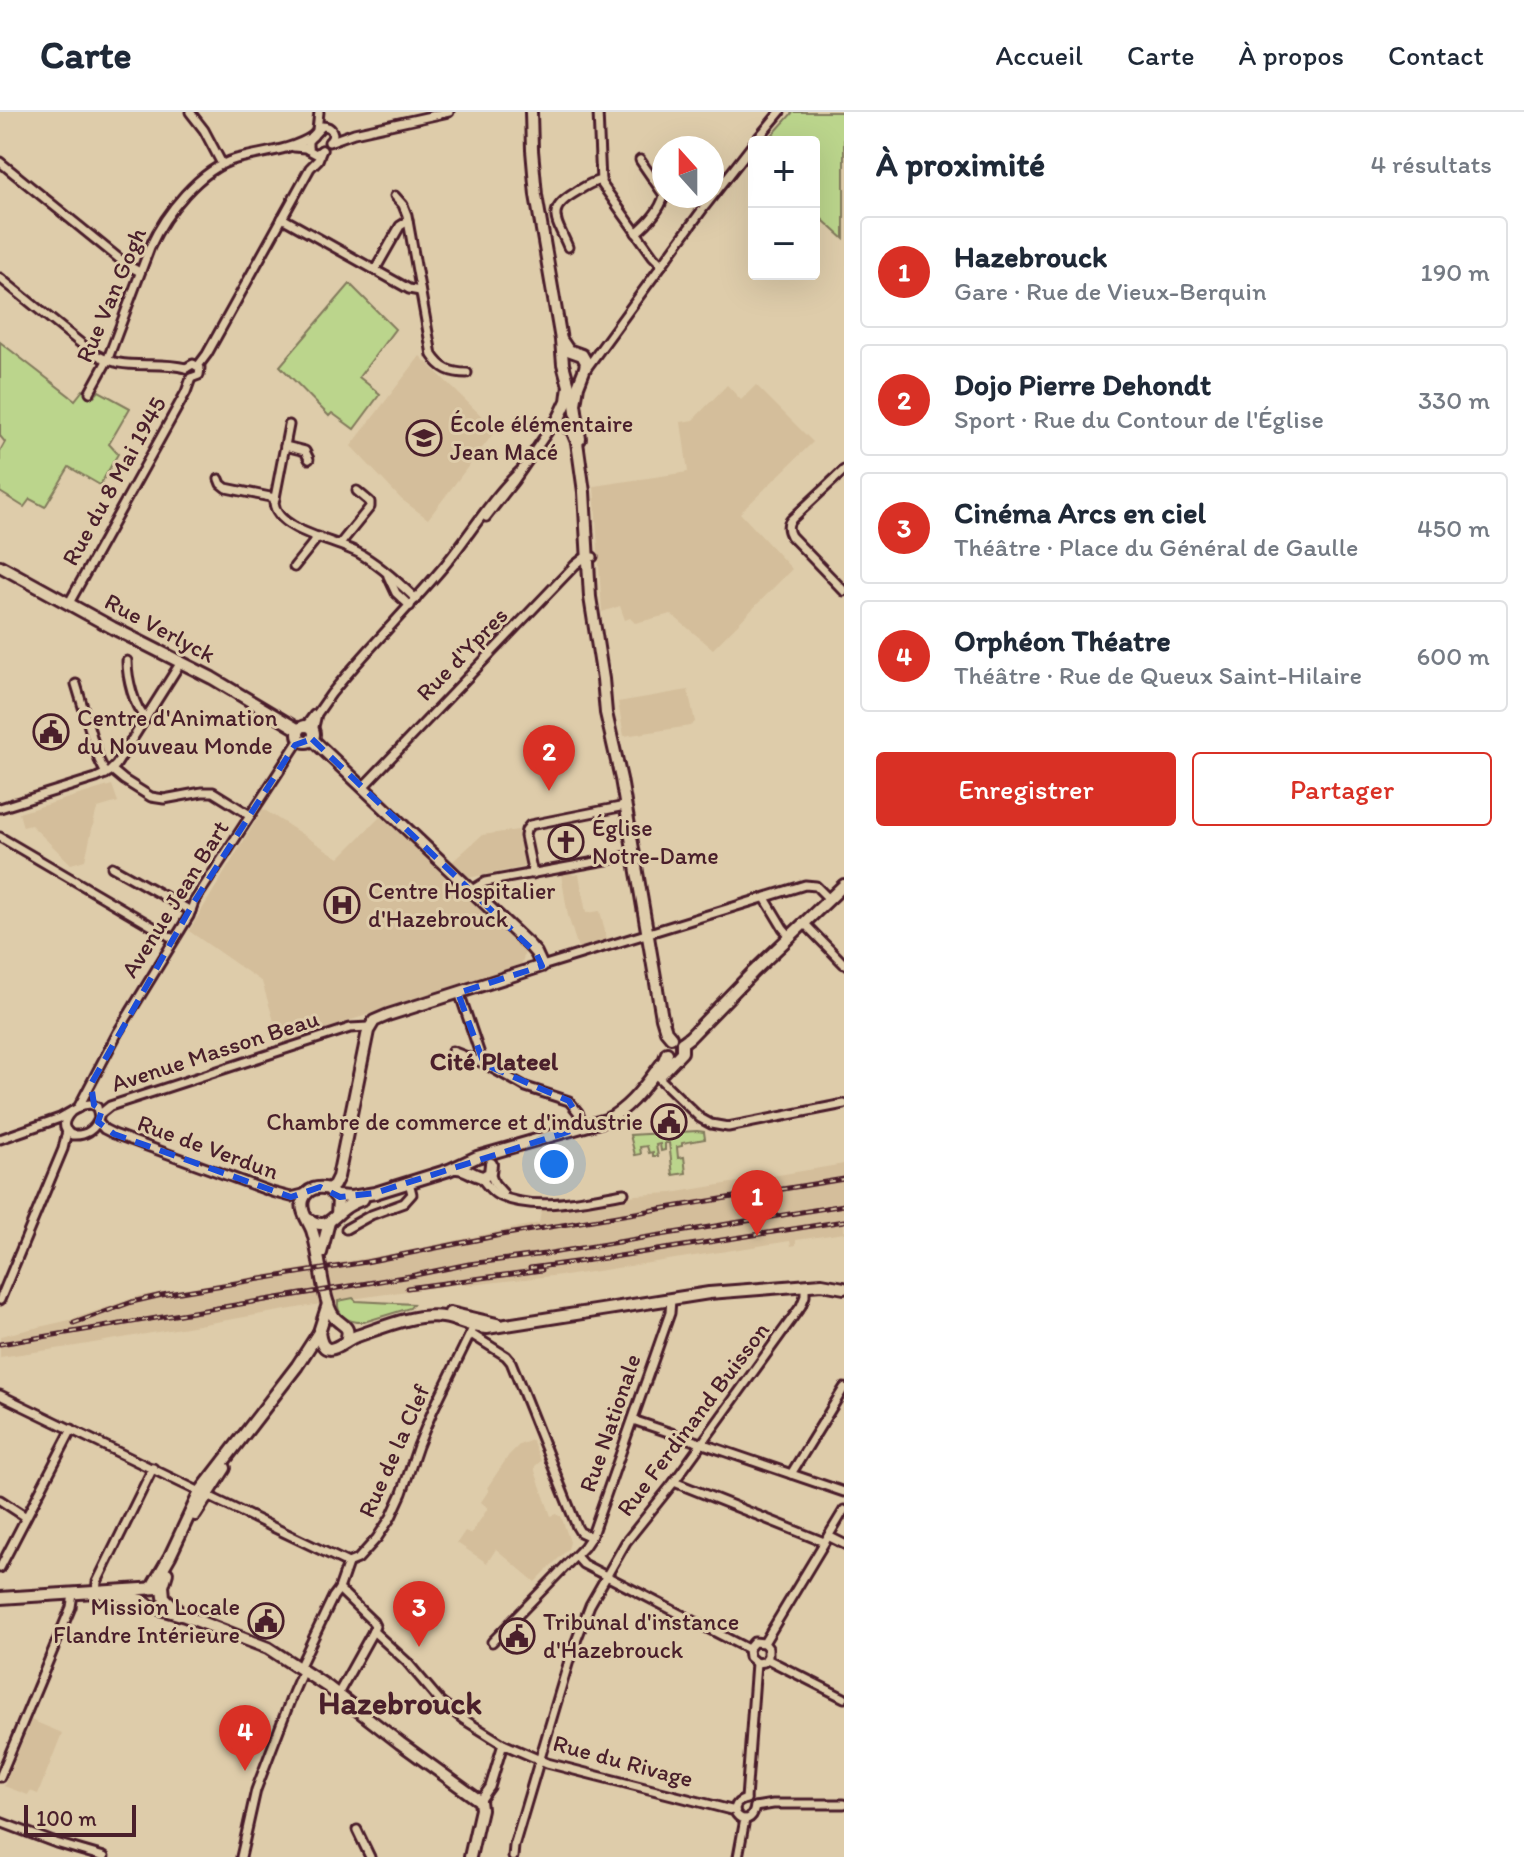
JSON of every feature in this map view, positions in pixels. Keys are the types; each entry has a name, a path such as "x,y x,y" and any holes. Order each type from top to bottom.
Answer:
{"main road":[{"path":"531,112 536,195 569,389 559,419 573,432 577,442 591,557"},
{"path":"561,340 586,362 576,396 590,503 590,597 606,713 621,779 662,1018 672,1056 679,1055"},
{"path":"563,362 568,355 577,353"},
{"path":"565,426 575,423 577,418"},
{"name":"Rue Verlyck","path":"0,566 224,685 306,733 532,948 542,966"},
{"path":"682,1043 844,885"},
{"name":"Avenue Masson Beau","path":"369,1027 384,1017 542,966"},
{"path":"337,1214 339,1204 333,1193 369,1027"},
{"path":"346,1341 348,1334 328,1304 320,1259 303,1211 302,1204 309,1192 318,1187 355,1197 375,1193 449,1170 482,1167 583,1127 606,1120 625,1108 664,1061 668,1045 678,1038 682,1043 683,1049 679,1055 625,1114 614,1121 578,1134 503,1154 482,1167"},
{"path":"320,1259 329,1222 352,1204 375,1193"},
{"path":"308,1219 317,1224 329,1222"},
{"path":"297,1366 326,1347 338,1348 346,1341 422,1317 448,1318 487,1328 709,1293 826,1284 844,1288"},
{"path":"326,1347 320,1339 320,1329 328,1304"},
{"path":"144,1601 144,1594 156,1591 167,1572 203,1494 238,1451 257,1419 328,1321 364,1328 429,1311 449,1312 474,1327"},
{"path":"155,1607 161,1604 156,1591"},
{"path":"0,1598 156,1591 185,1616"},
{"path":"99,1593 144,1601 149,1606 185,1616 268,1648 338,1694 480,1801 481,1809 469,1856"}],"street":[{"path":"190,112 202,126 222,164"},
{"path":"310,151 317,153 322,150 333,135 320,112"},
{"path":"310,168 308,142 315,134 320,112"},
{"path":"329,142 354,133 449,112"},
{"path":"598,112 604,188 662,265"},
{"path":"761,136 780,112"},
{"name":"Rue Van Gogh","path":"90,392 107,361 155,236 171,212 204,177 222,164 292,146 315,134 322,126 330,128"},
{"path":"330,128 354,133"},
{"name":"Rue Van Gogh","path":"292,146 310,151"},
{"path":"198,366 322,150"},
{"path":"584,372 748,152"},
{"path":"640,160 652,178"},
{"path":"0,162 127,265 140,272"},
{"path":"568,247 557,220 557,207 564,199 601,180"},
{"path":"395,196 403,205 408,221 432,355 447,370 467,373"},
{"path":"636,233 658,208"},
{"path":"282,218 409,289 420,291"},
{"path":"375,270 400,226 408,221"},
{"path":"0,278 107,361 186,368 191,364 198,366"},
{"path":"577,353 593,352 604,343"},
{"path":"186,368 186,374 191,378 199,375 198,366"},
{"name":"Rue du 8 Mai 1945","path":"69,603 191,378"},
{"name":"Avenue Jean Bart","path":"75,1110 194,902 321,708 475,527 494,509 561,412"},
{"path":"289,425 274,507 279,516 293,526 361,554 387,574 396,593 413,602"},
{"path":"551,428 565,426"},
{"path":"285,446 305,451 309,459"},
{"path":"842,585 791,536 788,528 793,518 844,470"},
{"path":"219,479 226,488 275,498"},
{"path":"340,544 371,506 357,491"},
{"path":"294,567 318,537"},
{"name":"Rue d'Ypres","path":"363,787 575,565 591,557"},
{"path":"127,661 128,677 139,711 146,718"},
{"path":"1,804 109,772 181,662"},
{"path":"76,684 99,760 109,772 151,797 159,799 213,792 250,815"},
{"path":"533,874 525,833 530,825 625,806"},
{"path":"0,837 174,939"},
{"path":"472,890 485,882 634,855"},
{"path":"112,867 191,911"},
{"name":"Avenue Masson Beau","path":"542,966 811,885 829,899"},
{"path":"765,898 790,936"},
{"path":"804,923 844,964"},
{"path":"459,992 483,1063"},
{"name":"Avenue Masson Beau","path":"99,1118 110,1106 346,1029 369,1027"},
{"name":"Avenue Masson Beau","path":"346,1029 356,1032 366,1043"},
{"path":"452,1051 483,1063 526,1087 569,1101 578,1112 583,1127"},
{"path":"658,1077 700,1118 719,1126 738,1126 844,1104"},
{"path":"63,1149 80,1135 91,1131 99,1118 90,1097 91,1084"},
{"path":"0,1139 85,1105 94,1105"},
{"path":"0,1300 63,1149 66,1118 75,1110"},
{"name":"Rue de Verdun","path":"99,1118 104,1129 114,1134 277,1193 293,1197 309,1192"},
{"path":"46,1123 58,1123 72,1135 80,1135"},
{"path":"482,1167 508,1197 523,1202 556,1203 624,1193"},
{"path":"346,1229 371,1215 404,1203 412,1194 409,1182"},
{"name":"Rue Ferdinand Buisson","path":"513,1857 539,1760 590,1605 626,1542 703,1443 803,1302 805,1285"},
{"name":"Rue Nationale","path":"492,1642 591,1537 670,1313 671,1299"},
{"path":"474,1327 478,1340 506,1356 514,1368 577,1527 591,1537"},
{"name":"Rue de la Clef","path":"241,1857 256,1790 301,1669 348,1563 356,1561 391,1517 433,1410 474,1327"},
{"path":"791,1474 844,1388"},
{"path":"0,1395 348,1563"},
{"path":"633,1420 844,1492"},
{"path":"0,1568 72,1429"},
{"path":"99,1593 97,1582 153,1468"},
{"path":"674,1482 844,1544"},
{"path":"0,1500 26,1517"},
{"path":"764,1643 844,1510"},
{"path":"576,1556 583,1564 748,1649"},
{"name":"Rue du Rivage","path":"339,1589 373,1622 373,1631 407,1662 431,1692 503,1744 539,1760 735,1811"},
{"path":"0,1777 71,1607 73,1594"},
{"path":"338,1694 373,1631"},
{"path":"754,1642 764,1643 769,1649 767,1659 756,1663 749,1657 748,1649 754,1642"},
{"path":"767,1659 844,1698"},
{"path":"746,1799 756,1663"},
{"path":"480,1801 490,1787 503,1744"},
{"path":"746,1799 755,1807 753,1815 745,1819 739,1818 735,1811 738,1802 746,1799"},
{"path":"755,1807 844,1804"},
{"path":"738,1857 745,1819"},
{"path":"0,1822 104,1857"},
{"path":"357,1830 370,1857"}],"highlighted area":[{"path":"312,739 536,953 542,966 458,993 484,1064 569,1101 583,1127 375,1193 340,1197 320,1187 291,1197 114,1134 98,1122 102,1110 94,1105 91,1084 194,902 295,745"}],"shaded area":[{"name":"École élémentaire Jean Macé","path":"420,356 496,430 428,519 401,499 351,446"},
{"path":"727,385 741,400 756,385 813,442 740,513 792,569 713,649 671,614 635,623 630,618 625,620 620,606 602,612 594,486 688,472 681,422 693,420"},
{"path":"688,690 695,722 690,726 624,736 618,702"},
{"path":"112,785 118,802 98,808 85,860 71,864 31,825 23,827 19,813"},
{"name":"Centre Hospitalier d'Hazebrouck","path":"263,809 339,858 382,815 526,949 521,966 281,1044 262,982 189,931"},
{"path":"518,830 524,867 468,878 452,862 482,835"},
{"path":"561,874 579,874 586,913 600,911 607,939 578,948 568,916"},
{"path":"844,1164 844,1233 796,1240 796,1245 791,1246 790,1241 565,1276 470,1285 462,1283 0,1357 0,1336 70,1320 139,1296 391,1254 539,1223 542,1206 558,1207 636,1195 672,1193"},
{"path":"532,1440 541,1461 535,1466 535,1471 551,1516 561,1516 570,1542 568,1549 535,1582 496,1549 487,1563 457,1543 465,1531 471,1534 488,1508 481,1502 509,1455 519,1445"},
{"path":"31,1720 62,1733 38,1794 30,1791 28,1795 4,1786"}],"green space":[{"path":"793,112 844,112 844,239 820,217 820,136 771,136"},
{"path":"350,284 395,329 359,377 380,394 354,429 332,413 329,416 280,366"},
{"path":"0,342 75,400 83,390 94,397 99,391 130,408 109,444 118,454 100,485 69,467 45,507 30,499 24,507 0,492 0,451 5,442 0,436"},
{"path":"704,1132 705,1139 682,1143 677,1147 678,1158 684,1157 686,1173 673,1175 669,1143 665,1143 665,1150 661,1151 660,1144 656,1145 658,1156 649,1153 647,1146 640,1147 641,1154 635,1155 630,1135"},
{"path":"353,1298 356,1301 413,1304 410,1308 359,1322 345,1318 338,1307 338,1301"}],"railway":[{"path":"74,1323 132,1302 162,1295 844,1179"},
{"path":"0,1344 469,1264 844,1205"},
{"path":"530,1268 844,1221"},
{"path":"407,1288 542,1270"}],"place":[{"name":"École élémentaire Jean Macé","path":"424,438"},
{"name":"Centre d'Animation du Nouveau Monde","path":"51,732"},
{"name":"Dojo Pierre Dehondt","path":"549,791"},
{"name":"Église Notre-Dame","path":"566,842"},
{"name":"Centre Hospitalier d'Hazebrouck","path":"342,905"},
{"name":"Chambre de commerce et d'industrie","path":"669,1122"},
{"name":"Hazebrouck","path":"757,1236"},
{"name":"Mission Locale Flandre Intérieure","path":"266,1621"},
{"name":"Tribunal d'instance d'Hazebrouck","path":"517,1636"},
{"name":"Cinéma Arcs en ciel","path":"419,1647"},
{"name":"Orphéon Théatre","path":"245,1771"}],"district":[{"name":"Cité Plateel","path":"494,1061"},
{"name":"Hazebrouck","path":"400,1703"}]}
